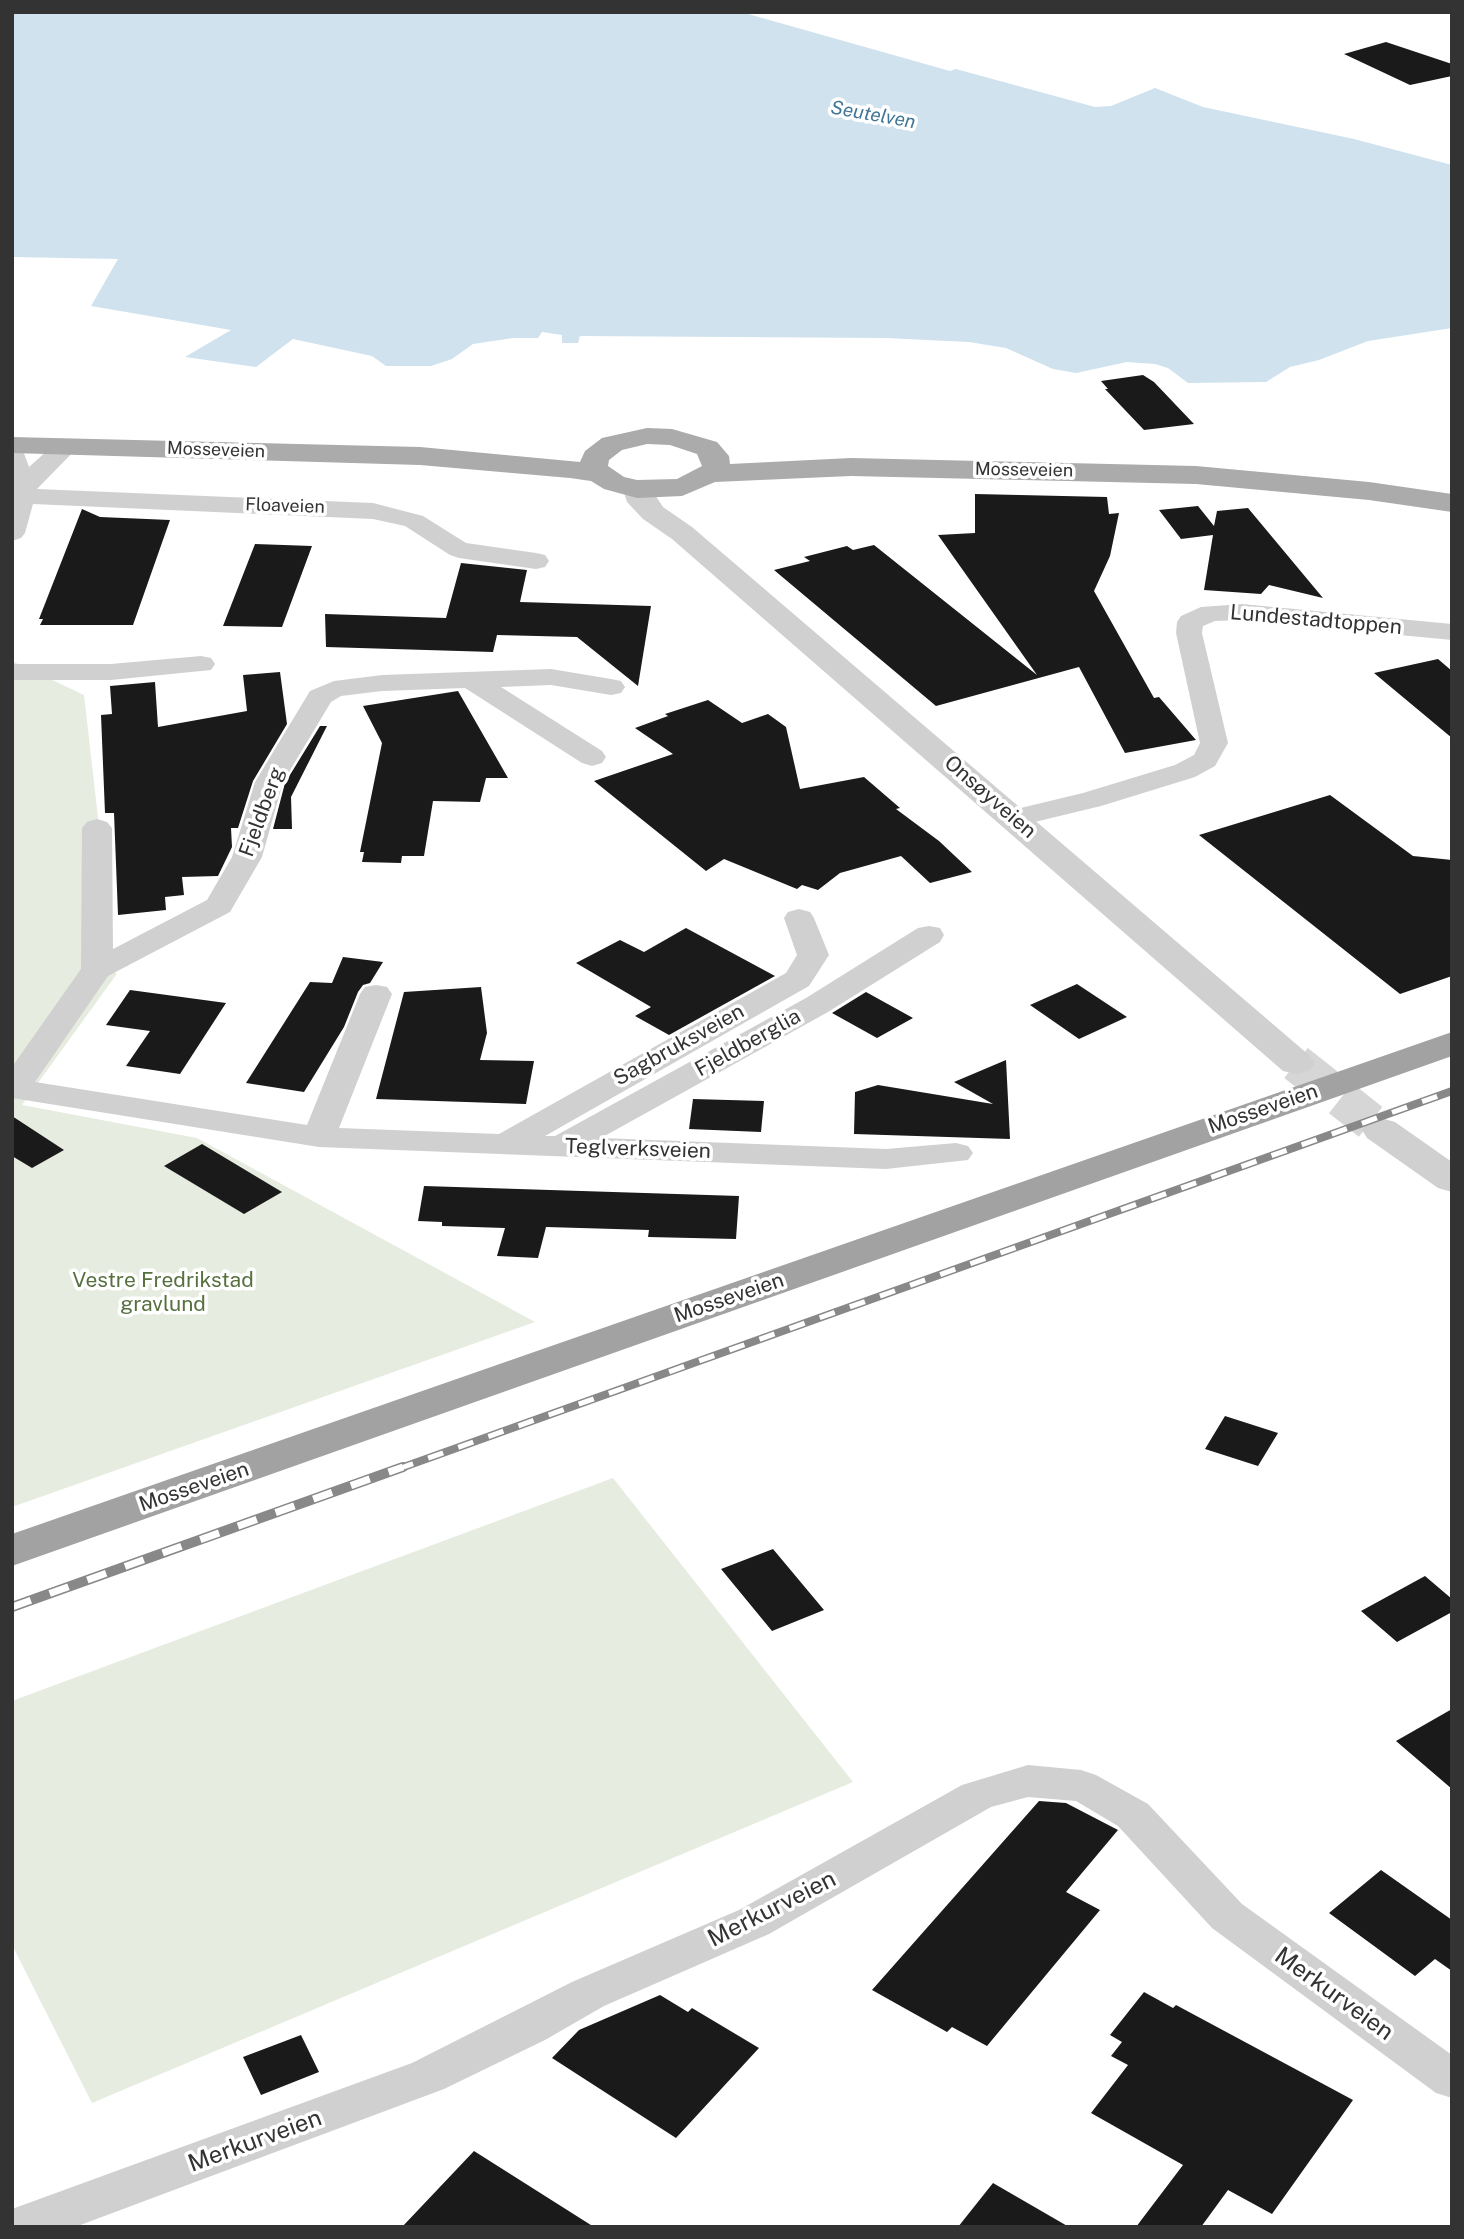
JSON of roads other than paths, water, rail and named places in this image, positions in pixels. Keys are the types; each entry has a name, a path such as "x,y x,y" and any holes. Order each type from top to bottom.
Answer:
{"highway":[{"name":"Mosseveien","path":"12,1551 1450,1042"}],"main road":[{"path":"601,462 624,440 647,436 682,439 708,461 682,487 637,489"},
{"name":"Mosseveien","path":"12,445 420,456 570,469 601,462 614,483 637,489"},
{"name":"Mosseveien","path":"708,461 1196,475 1369,491 1452,503"},
{"name":"Mosseveien","path":"1196,475 1244,469 1327,471 1452,482"}],"street":[{"path":"12,533 25,489 67,446"},
{"path":"12,450 25,489"},
{"path":"682,487 682,533"},
{"name":"Floaveien","path":"25,489 373,511 414,521 459,550 536,561"},
{"name":"Onsøyveien","path":"637,489 642,502 653,513 682,533 1296,1063"},
{"name":"Lundestadtoppen","path":"1014,818 1091,800 1185,771 1205,760 1214,743 1189,634 1190,622 1210,613 1242,612 1452,632"},
{"path":"12,673 124,671 201,664"},
{"name":"Fjeldberg","path":"13,1088 97,969 219,906 247,857 269,782 320,697 334,689 383,683 551,677 611,687"},
{"path":"471,680 592,757"},
{"path":"97,828 97,969"},
{"name":"Sagbruksveien","path":"502,1146 798,979 813,955 799,918"},
{"name":"Fjeldberglia","path":"562,1146 817,1005 929,935"},
{"path":"319,1137 376,994"},
{"name":"Teglverksveien","path":"13,1088 319,1137 886,1159 956,1153"},
{"path":"1381,1130 1452,1180"},
{"name":"Merkurveien","path":"19,2227 428,2076 588,1994 754,1922 977,1796 1028,1781 1081,1786 1098,1793 1133,1815 1208,1899 1227,1916 1452,2080"}],"water":[{"name":"Seutelven","path":"12,12 741,12 950,71 956,69 1095,107 1111,106 1155,88 1203,107 1354,139 1452,165 1452,328 1368,341 1319,360 1290,367 1266,382 1188,383 1168,368 1127,362 1076,373 1053,369 1006,348 969,342 886,338 580,336 578,343 562,343 562,335 542,332 538,338 513,338 473,344 452,359 431,366 386,366 372,356 293,339 256,367 185,357 231,330 91,306 118,259 12,257"}],"tunnel":[{"path":"1296,1063 1381,1130"}],"railway":[{"path":"398,1469 1452,1091"},
{"path":"12,1607 403,1467"}],"park label":[{"name":"Vestre Fredrikstad gravlund","path":"163,1293"}]}
